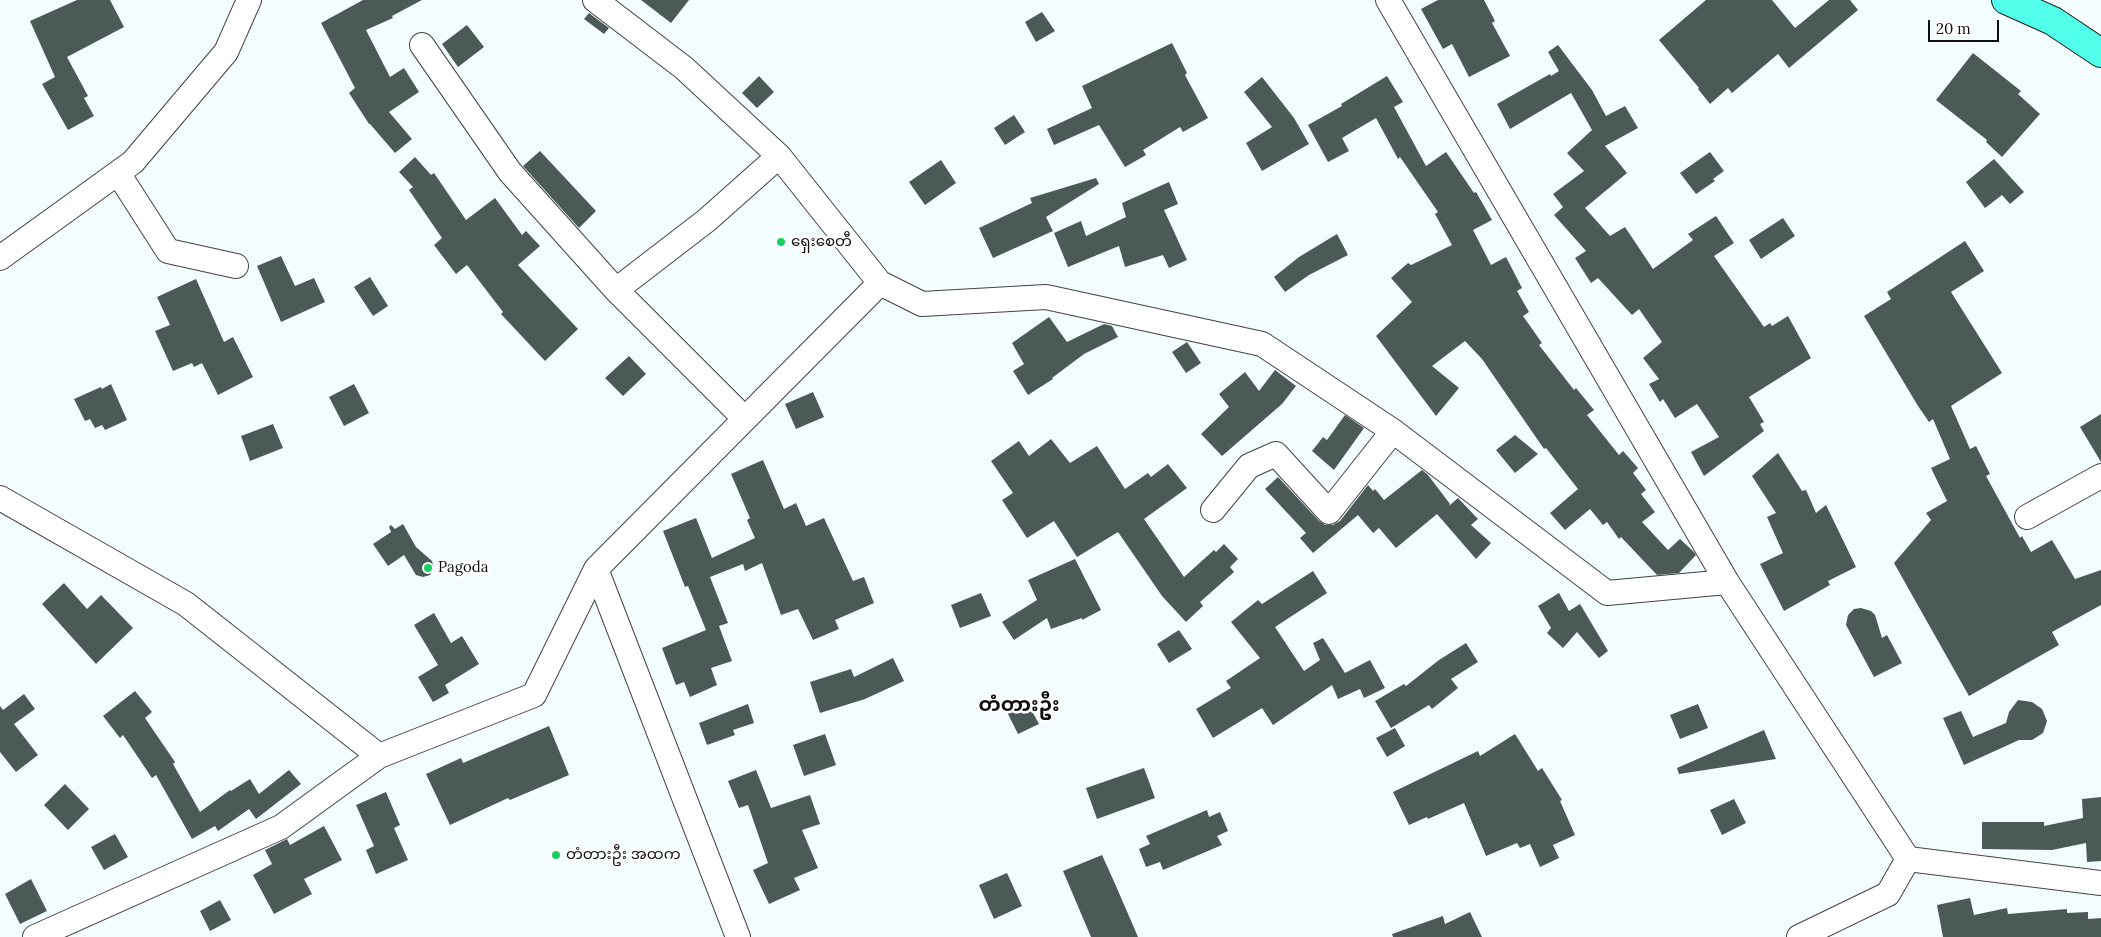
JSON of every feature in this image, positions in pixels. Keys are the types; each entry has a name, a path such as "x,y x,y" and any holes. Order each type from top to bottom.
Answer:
{"highway":[{"path":"2006,0 2053,21 2101,54"}],"street":[{"path":"0,258 133,162 226,52 249,0"},
{"path":"595,0 684,68 779,156 880,283 922,304 1046,297 1262,344 1392,431 1607,593 1727,582"},
{"path":"1388,0 1727,582 1908,859 2101,883"},
{"path":"422,45 510,172 616,290 745,419"},
{"path":"616,290 706,220 779,156"},
{"path":"118,173 168,251 236,266"},
{"path":"35,937 281,828 379,756 534,695 596,569 880,283"},
{"path":"1212,510 1249,466 1276,454 1329,512 1392,431"},
{"path":"2027,517 2101,476"},
{"path":"4,504 186,604 379,756"},
{"path":"596,569 738,937"},
{"path":"1799,937 1888,894 1908,859"}],"building":[{"path":"77,0 110,0 124,27 67,57 88,96 84,98 94,116 68,130 42,84 55,77 30,21"},
{"path":"363,0 422,0 392,16 393,18 366,30 390,77 404,68 419,92 389,112 412,139 395,153 369,124 349,93 355,88 321,23"},
{"path":"641,0 689,0 671,23"},
{"path":"1438,0 1484,0 1495,21 1492,23 1510,56 1469,77 1452,44 1443,49 1421,9"},
{"path":"1706,0 1772,0 1795,28 1829,0 1850,0 1858,10 1789,68 1778,54 1732,93 1728,88 1710,104 1659,40"},
{"path":"1042,12 1055,31 1036,42 1025,22"},
{"path":"589,13 609,28 604,34 584,19"},
{"path":"467,25 484,47 458,67 442,44"},
{"path":"1172,43 1187,73 1185,75 1208,118 1183,132 1180,127 1143,150 1146,155 1125,167 1099,125 1054,145 1047,129 1092,108 1082,86"},
{"path":"1558,45 1592,90 1606,116 1625,106 1638,128 1605,146 1627,173 1585,208 1610,236 1625,227 1653,269 1693,240 1688,234 1716,216 1734,243 1714,256 1764,327 1770,323 1772,326 1788,316 1811,358 1749,397 1764,422 1760,424 1764,431 1704,476 1691,452 1719,437 1697,404 1675,418 1663,399 1660,402 1649,384 1659,379 1643,358 1662,342 1639,309 1632,315 1598,278 1591,283 1575,258 1586,251 1554,215 1563,207 1553,194 1584,171 1567,153 1592,130 1571,93 1510,129 1497,104 1550,74 1551,76 1559,71 1548,52"},
{"path":"1973,53 2021,91 2018,94 2040,114 2002,157 1986,142 1987,140 1936,100"},
{"path":"759,76 774,92 757,108 742,93"},
{"path":"1387,76 1403,102 1394,107 1426,166 1446,152 1474,193 1476,192 1492,220 1473,230 1491,265 1506,257 1522,288 1517,291 1529,312 1523,316 1542,343 1539,345 1574,390 1576,388 1594,410 1587,415 1619,455 1623,451 1638,468 1633,473 1646,490 1641,494 1655,512 1642,522 1668,550 1680,539 1696,555 1679,573 1657,575 1621,537 1619,539 1607,522 1603,525 1590,509 1565,530 1550,513 1578,489 1546,448 1544,449 1482,359 1465,341 1432,366 1459,388 1436,416 1376,336 1412,302 1391,278 1408,263 1411,265 1452,245 1435,214 1438,212 1400,157 1398,159 1376,118 1342,138 1349,151 1328,162 1308,125 1342,106 1341,104"},
{"path":"1262,77 1294,118 1309,144 1262,171 1246,143 1272,127 1244,92"},
{"path":"1014,115 1025,132 1005,145 994,128"},
{"path":"540,151 596,211 579,228 523,166"},
{"path":"1710,152 1724,171 1713,179 1715,181 1696,194 1680,173"},
{"path":"415,157 431,175 434,173 466,220 495,198 522,235 526,231 540,246 518,265 578,329 545,361 501,314 503,312 467,265 456,274 434,245 442,238 409,190 413,187 399,172"},
{"path":"1994,159 2024,192 2010,204 2002,195 1985,208 1966,182"},
{"path":"941,160 956,183 925,205 909,182"},
{"path":"1096,178 1099,184 1046,217 1053,231 993,258 979,228 1032,203 1030,198"},
{"path":"1169,182 1178,204 1164,210 1187,260 1169,268 1163,255 1125,267 1119,246 1068,267 1054,233 1081,221 1086,236 1126,217 1122,203"},
{"path":"1783,218 1795,236 1761,259 1749,240"},
{"path":"1337,234 1348,255 1309,275 1285,292 1274,277 1299,257"},
{"path":"1965,241 1984,271 1951,292 2002,373 1951,406 1970,449 1976,446 1990,474 1986,476 2020,538 2022,536 2031,552 2052,540 2075,579 2101,570 2101,605 2052,632 2059,645 1969,696 1894,563 1931,520 1926,513 1947,501 1931,468 1950,459 1933,419 1929,422 1918,406 1864,316 1891,299 1887,292"},
{"path":"281,256 295,286 314,278 325,302 281,322 257,266"},
{"path":"370,277 388,306 373,316 354,287"},
{"path":"196,279 224,342 233,337 253,377 218,395 202,363 194,367 192,363 173,371 155,331 170,325 157,297"},
{"path":"1049,317 1067,342 1104,324 1112,326 1118,337 1084,354 1053,379 1028,395 1013,371 1024,364 1012,343"},
{"path":"1187,342 1201,363 1186,373 1172,352"},
{"path":"629,356 646,374 623,396 605,378"},
{"path":"1275,370 1296,386 1282,404 1222,456 1201,434 1229,407 1219,394 1245,372 1259,391"},
{"path":"111,384 127,420 105,430 102,425 95,428 90,419 85,421 74,399"},
{"path":"354,384 369,413 344,426 329,397"},
{"path":"813,392 824,417 796,429 785,404"},
{"path":"2101,414 2101,462 2080,427"},
{"path":"1345,415 1364,428 1334,470 1312,451 1323,437 1327,440"},
{"path":"273,424 283,448 250,461 241,436"},
{"path":"1515,435 1538,454 1515,473 1496,450"},
{"path":"1051,439 1070,463 1097,446 1125,489 1148,473 1151,477 1168,464 1187,488 1144,519 1184,577 1214,550 1216,552 1224,544 1238,559 1230,567 1234,572 1200,602 1203,606 1186,622 1162,596 1118,532 1077,557 1054,521 1027,538 1002,500 1013,493 991,461 1019,441 1029,456"},
{"path":"1778,453 1802,491 1806,490 1816,513 1826,505 1856,567 1828,581 1830,585 1784,611 1760,564 1783,553 1767,517 1776,513 1752,476"},
{"path":"763,460 784,509 796,503 806,526 824,518 853,581 864,577 874,603 835,620 839,629 813,640 798,609 781,615 762,563 745,571 743,564 710,577 728,623 719,626 732,661 711,668 717,685 690,697 684,682 676,685 662,648 706,630 688,586 685,587 663,531 696,518 712,558 755,538 747,520 750,518 731,474"},
{"path":"1422,470 1450,504 1449,506 1458,498 1478,519 1471,525 1491,543 1476,559 1437,514 1396,548 1379,528 1373,533 1358,515 1313,553 1300,538 1306,533 1265,489 1278,477 1319,521 1325,525 1333,525 1340,521 1368,485 1373,491 1375,489 1384,500"},
{"path":"403,524 416,547 432,561 434,568 430,575 423,577 416,575 404,555 388,566 373,544 391,532 389,527 391,525 395,529"},
{"path":"1075,559 1101,610 1082,620 1082,618 1051,629 1047,618 1014,640 1002,622 1037,600 1028,580"},
{"path":"1313,571 1327,593 1275,627 1304,671 1320,660 1313,643 1323,638 1345,673 1370,660 1385,688 1364,698 1360,689 1338,699 1332,685 1273,725 1262,708 1213,738 1196,709 1231,688 1226,681 1260,658 1231,622 1258,600 1262,604"},
{"path":"64,583 87,609 101,595 133,628 96,664 42,604"},
{"path":"981,593 991,616 960,628 951,605"},
{"path":"1559,593 1569,611 1580,604 1608,651 1599,658 1577,632 1563,648 1547,633 1551,628 1538,606"},
{"path":"1861,608 1871,611 1875,615 1882,638 1887,635 1902,663 1874,677 1846,625 1848,615 1854,609"},
{"path":"434,613 451,643 462,636 479,664 445,685 449,693 433,702 418,677 438,665 414,625"},
{"path":"1179,630 1192,649 1169,663 1157,644"},
{"path":"1466,643 1478,662 1451,679 1458,688 1432,709 1429,705 1391,728 1375,701 1404,684 1406,686 1439,660"},
{"path":"893,658 904,681 865,699 820,713 810,682 851,669 854,677"},
{"path":"135,691 152,712 145,718 175,762 173,764 200,812 230,790 250,779 259,794 289,770 301,784 256,819 249,809 218,831 215,826 192,839 156,775 152,778 123,735 120,738 103,716"},
{"path":"24,694 35,709 14,724 38,755 16,772 0,752 0,706 3,710"},
{"path":"1025,698 1039,724 1018,734 1005,708"},
{"path":"2018,700 2032,702 2042,709 2047,721 2043,733 2032,740 2019,740 1964,765 1943,718 1961,711 1973,737 2006,723 2009,712"},
{"path":"748,704 754,723 733,730 735,735 707,745 699,723"},
{"path":"1698,704 1708,728 1680,739 1670,715"},
{"path":"549,726 569,775 510,800 508,798 450,825 426,774 461,758 463,763"},
{"path":"1395,728 1405,746 1387,757 1376,738"},
{"path":"1764,730 1776,759 1679,774 1677,768"},
{"path":"825,734 836,765 804,776 793,745"},
{"path":"1515,734 1538,771 1542,768 1562,800 1560,801 1575,835 1553,845 1559,858 1540,867 1530,844 1520,848 1517,843 1486,856 1464,803 1409,825 1393,792 1478,751 1480,756"},
{"path":"1144,768 1155,798 1097,819 1086,788"},
{"path":"756,770 771,808 810,795 820,824 802,830 818,868 794,878 800,890 769,904 753,870 768,863 748,805 739,808 728,781"},
{"path":"65,784 89,809 68,830 44,805"},
{"path":"386,792 400,825 394,828 408,860 376,874 366,850 374,846 356,805"},
{"path":"2101,797 2101,861 2087,862 2086,843 2052,850 1982,849 1982,822 2044,822 2044,826 2083,818 2082,799"},
{"path":"1734,799 1746,823 1722,835 1710,810"},
{"path":"1207,810 1209,817 1220,812 1228,831 1217,836 1222,845 1163,870 1160,862 1146,867 1139,849 1150,844 1146,836"},
{"path":"324,826 342,860 304,879 312,894 274,914 253,875 272,864 265,850 287,839 290,845"},
{"path":"115,834 128,857 104,870 91,847"},
{"path":"1102,855 1138,937 1091,937 1063,871"},
{"path":"1007,873 1022,906 994,919 979,885"},
{"path":"31,879 47,911 20,924 5,894"},
{"path":"1970,898 1974,915 2007,908 2008,914 2067,909 2067,913 2088,912 2088,919 2101,918 2101,937 1943,937 1937,905"},
{"path":"220,900 231,920 210,931 200,911"},
{"path":"1470,912 1482,937 1393,937 1392,934 1443,916 1445,924"}],"place":[{"name":"ရှေးစေတီ","path":"781,242"},
{"name":"Pagoda","path":"428,568"},
{"name":"တံတားဦး အထက","path":"556,855"}],"district":[{"name":"တံတားဦး","path":"1019,705"}]}
